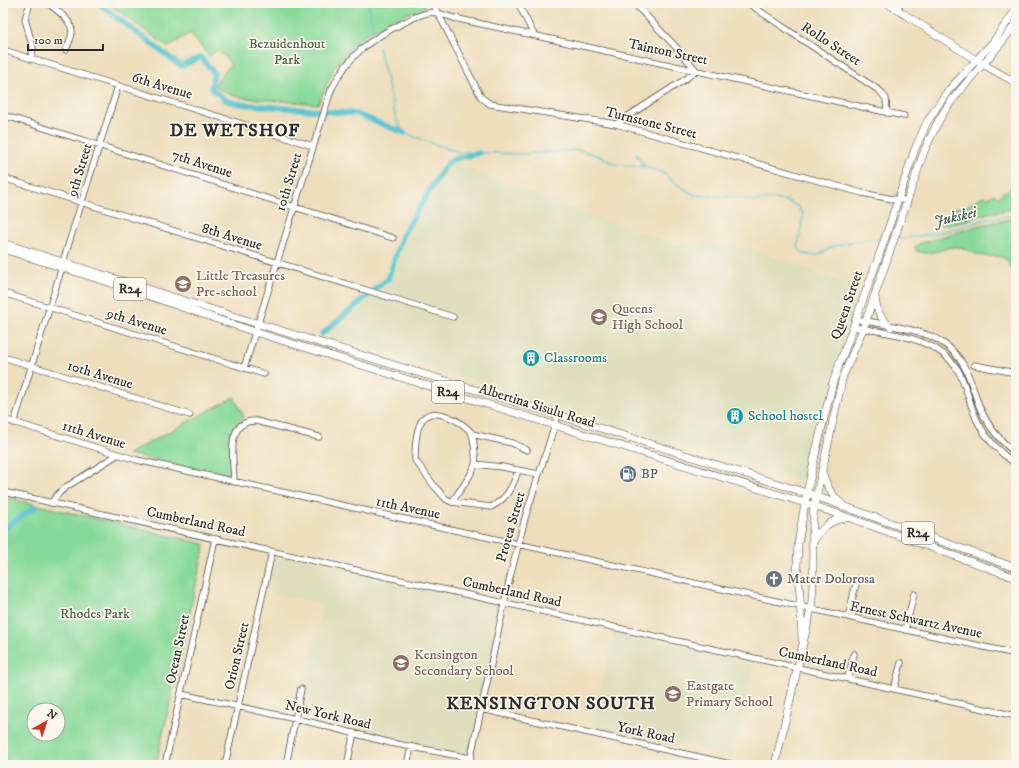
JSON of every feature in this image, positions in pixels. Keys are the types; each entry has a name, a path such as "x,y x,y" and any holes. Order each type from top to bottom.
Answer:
{"main road":[{"path":"887,3 899,6 976,60 1016,82"},
{"name":"Queen Street","path":"802,644 796,558 807,493 828,398 855,319 880,253 915,149 928,122 947,92 998,36 1016,10"},
{"name":"Queen Street","path":"775,765 811,609 814,585 812,525 814,506 842,380 866,321 925,149 942,115 962,88 1004,40 1016,23"},
{"path":"972,78 985,72 999,74"},
{"name":"Albertina Sisulu Road","path":"3,243 255,332 805,503 1016,578"},
{"name":"Albertina Sisulu Road","path":"3,249 63,265 558,415 807,493 848,509 1016,568"},
{"path":"875,292 876,306 879,314 882,320 891,326"},
{"path":"822,470 826,485 831,494 848,509"},
{"path":"812,544 821,530 829,523 850,518"}],"street":[{"path":"30,3 25,19 33,48 31,59"},
{"path":"48,3 66,19 70,26 72,32 66,50"},
{"path":"432,3 438,13"},
{"path":"518,3 534,35"},
{"path":"616,124 687,78 696,70 634,3"},
{"name":"Rollo Street","path":"748,3 880,91 886,99 887,113"},
{"name":"10th Street","path":"244,368 323,111 331,90 340,74 350,61 363,47 381,34 429,12 438,13"},
{"name":"Tainton Street","path":"438,13 904,116"},
{"name":"Turnstone Street","path":"438,13 478,91 487,102 495,105 616,124 862,193 897,200 907,200"},
{"name":"6th Avenue","path":"3,50 313,146"},
{"name":"9th Street","path":"14,423 118,86"},
{"name":"7th Avenue","path":"3,114 392,238"},
{"name":"8th Avenue","path":"3,178 453,317"},
{"name":"9th Avenue","path":"3,293 264,374"},
{"path":"855,319 920,333 944,343 956,354 966,370 980,408 990,425 1001,440 1016,454"},
{"path":"853,328 890,333 918,341 937,350 946,357 956,367 963,378 974,413 983,431 994,445 1016,464"},
{"name":"10th Avenue","path":"3,358 190,415"},
{"path":"974,364 1016,373"},
{"path":"518,470 512,488 493,506 488,508 452,502 446,499 435,487 415,460 419,426 423,418 428,415 443,415 456,419 472,434 512,443 527,450"},
{"name":"Protea Street","path":"469,765 519,544 558,415"},
{"name":"11th Avenue","path":"3,420 117,455 811,609"},
{"path":"234,482 233,438 236,430 245,422 256,421 319,437"},
{"path":"452,502 475,464 472,434"},
{"path":"51,503 66,487 117,455"},
{"path":"475,464 539,474"},
{"name":"Cumberland Road","path":"3,492 1016,716"},
{"name":"Ocean Street","path":"165,765 215,539"},
{"name":"Orion Street","path":"225,765 272,552"},
{"path":"848,617 857,580"},
{"path":"905,630 914,594"},
{"name":"Ernest Schwartz Avenue","path":"811,609 1016,654"},
{"path":"848,678 854,654"},
{"path":"894,688 901,663"},
{"path":"286,765 301,689"},
{"name":"New York Road","path":"181,694 296,719 411,747 470,758"},
{"name":"York Road","path":"481,709 735,765"},
{"path":"346,765 354,733"},
{"path":"407,765 411,747"}],"shaded area":[{"name":"Queens High School","path":"449,162 544,199 672,244 747,247 861,290 801,480 326,334 368,298 377,301 381,290 389,285 404,238"},
{"name":"Kensington Secondary School","path":"276,554 506,603 470,761 298,722 323,604 264,591"},
{"name":"Eastgate Primary School","path":"615,630 754,663 732,755 591,726"}],"green space":[{"name":"Bezuidenhout Park","path":"108,3 423,3 425,8 409,13 373,30 359,39 334,68 318,104 245,98 231,95 215,86 219,78 231,64 218,50 209,56 190,33 168,47"},
{"path":"1016,183 1016,209 985,214 953,224 940,224 940,221 955,208 963,208 984,196 988,198 995,194 998,197"},
{"path":"1011,219 1016,220 1016,269 1011,268 1004,258 979,255 959,247 932,253 922,253 916,251 915,247 918,244 980,225"},
{"path":"234,397 244,417 237,423 230,434 231,476 128,454"},
{"name":"Rhodes Park","path":"3,497 205,544 156,765 3,765"}],"waterway":[{"path":"98,3 181,66 201,57 214,73 211,88 227,101 241,104 357,114 404,133"},
{"path":"368,3 373,30"},
{"path":"379,48 396,119 404,133 451,150 461,152 522,154 580,150 599,156 618,165 640,166 656,170 665,174 672,181 694,195 737,197 753,201 771,199 787,201 798,207 803,214 798,245 800,250 808,255 818,255 832,247 850,242 881,240"},
{"path":"375,289 388,279 402,236 443,169 451,160 479,153"},
{"path":"636,154 645,167"},
{"name":"Jukskei","path":"897,240 946,231 984,220 1016,215"},
{"path":"322,334 367,296"},
{"path":"3,529 35,507"}],"place":[{"name":"Little Treasures Pre-school","path":"183,284"},
{"name":"Queens High School","path":"599,317"},
{"name":"Classrooms","path":"531,358"},
{"name":"School hostel","path":"735,416"},
{"name":"BP","path":"628,474"},
{"name":"Mater Dolorosa","path":"774,579"},
{"name":"Kensington Secondary School","path":"401,663"},
{"name":"Eastgate Primary School","path":"673,694"}],"district":[{"name":"DE WETSHOF","path":"235,131"},
{"name":"KENSINGTON SOUTH","path":"551,704"}]}
